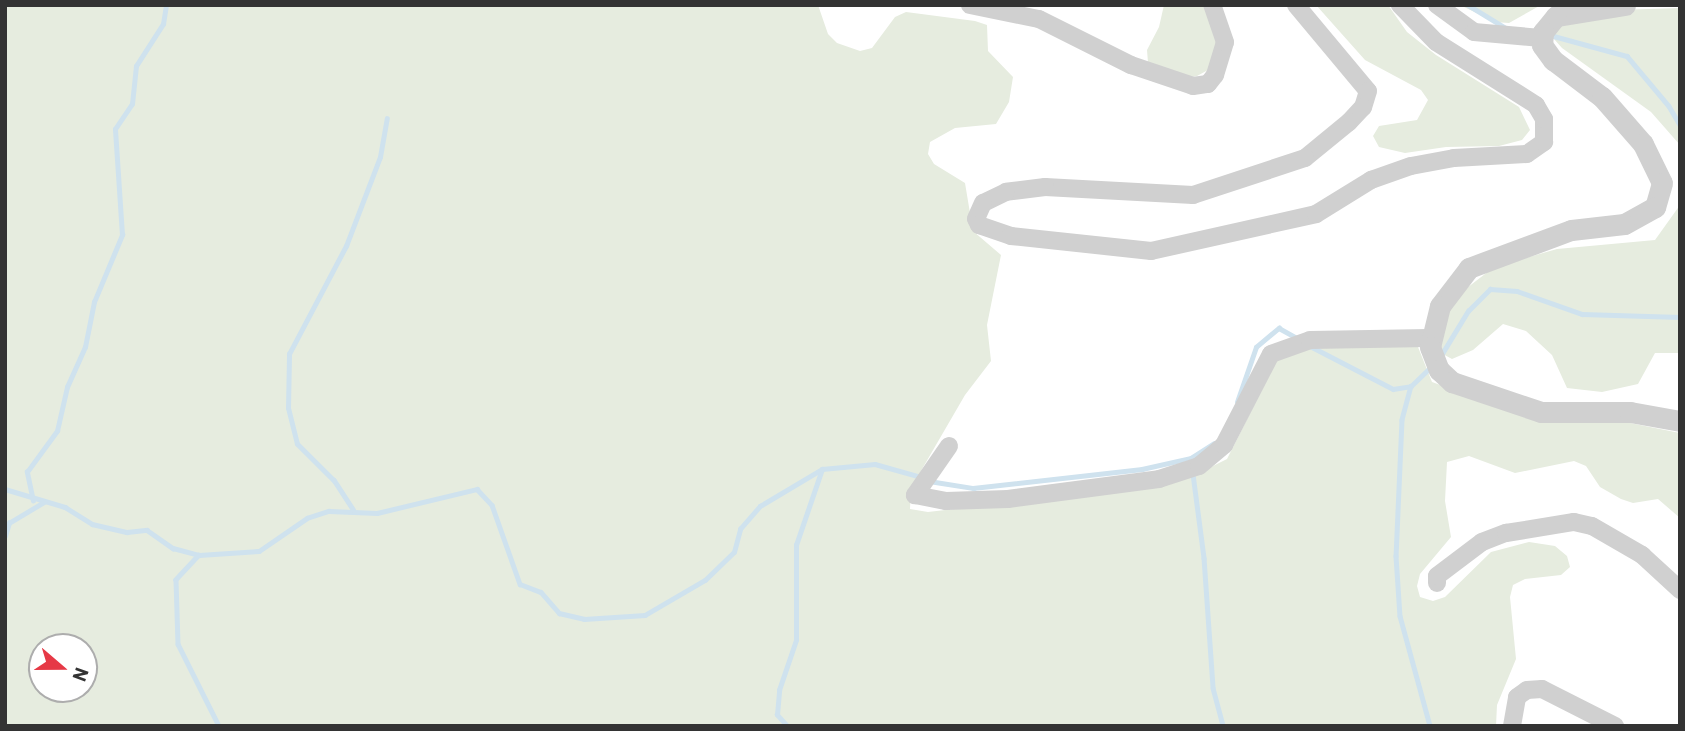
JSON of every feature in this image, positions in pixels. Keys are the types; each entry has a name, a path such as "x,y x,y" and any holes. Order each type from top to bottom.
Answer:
{"street":[{"path":"970,5 1039,19 1131,65 1194,86 1208,84 1215,75 1225,42 1212,5"},
{"path":"1296,5 1368,91 1363,107 1349,122 1305,158 1193,195 1045,187 1006,192 983,203 976,219 979,225 1011,236 1151,251 1316,214 1371,180 1411,166 1454,158 1527,154 1544,142 1544,119 1536,106 1436,42 1400,5"},
{"path":"1437,5 1474,32 1541,38"},
{"path":"1541,38 1550,21 1565,13 1625,5"},
{"path":"1541,38 1548,55 1602,97 1643,144 1659,171 1660,195 1656,207 1638,219 1571,230 1478,262 1452,286 1440,306 1429,338 1432,357 1443,376 1478,392 1555,414 1630,412 1680,421"},
{"path":"949,446 915,495 946,501 1008,499 1159,479 1199,466 1224,445 1271,354 1310,340 1429,338"},
{"path":"1437,583 1437,576 1482,542 1517,530 1574,522 1592,526 1642,555 1680,590"},
{"path":"1513,726 1517,697 1527,690 1542,689 1615,726"}],"shaded area":[{"path":"5,5 818,5 828,34 837,43 860,51 872,48 895,17 906,12 987,25 988,51 1013,77 1009,102 996,124 955,128 930,142 928,154 934,164 965,183 973,231 1001,255 987,325 991,361 965,395 911,488 910,509 928,512 1048,498 1201,472 1227,459 1277,360 1309,346 1416,342 1432,382 1490,403 1566,423 1620,421 1680,433 1680,518 1658,499 1633,503 1621,499 1600,487 1586,466 1574,461 1515,473 1469,456 1447,462 1445,501 1451,537 1420,574 1417,586 1420,597 1433,601 1445,597 1491,552 1529,542 1555,546 1567,556 1570,567 1561,575 1525,579 1513,585 1510,597 1516,659 1497,705 1496,726 5,726"},
{"path":"1164,5 1205,5 1217,44 1208,70 1185,78 1148,63 1147,50 1159,27"},
{"path":"1316,5 1388,5 1407,32 1436,55 1519,107 1530,130 1522,140 1499,146 1446,147 1405,153 1379,147 1373,136 1379,126 1417,120 1428,100 1421,90 1365,60"},
{"path":"1460,5 1541,5 1509,23 1495,22"},
{"path":"1680,8 1680,145 1651,112 1562,48 1554,39 1553,26 1586,11"},
{"path":"1680,205 1680,353 1655,353 1638,384 1602,392 1567,388 1552,355 1526,331 1503,324 1473,350 1452,359 1439,352 1438,331 1454,298 1494,267 1557,249 1655,240"}],"waterway":[{"path":"33,501 27,472 57,431 67,387 85,347 94,302 122,235 115,129 132,104 136,66 163,24 166,5"},
{"path":"1468,5 1506,28"},
{"path":"1550,35 1627,56 1669,106 1680,125"},
{"path":"353,510 334,481 297,444 288,408 289,354 346,246 380,157 387,119"},
{"path":"1440,357 1468,311 1490,289 1517,291 1582,314 1680,317"},
{"path":"1237,402 1256,347 1279,328 1299,339"},
{"path":"1312,347 1393,389 1411,386 1432,366"},
{"path":"1411,386 1402,420 1396,556 1400,616 1430,726"},
{"path":"929,481 973,488 1142,469 1191,458 1214,443"},
{"path":"5,489 65,507 92,524 127,532 147,530 173,548 199,555 259,551 307,518 329,511 377,513 477,489 492,505 520,584 541,592 559,613 584,619 645,615 705,580 734,552 740,529 760,506 822,469 875,464 921,477"},
{"path":"787,726 777,715 779,690 796,640 796,545 822,469"},
{"path":"1193,474 1204,558 1213,688 1223,726"},
{"path":"5,536 9,523 44,502"},
{"path":"199,555 176,580 178,644 219,726"}]}
